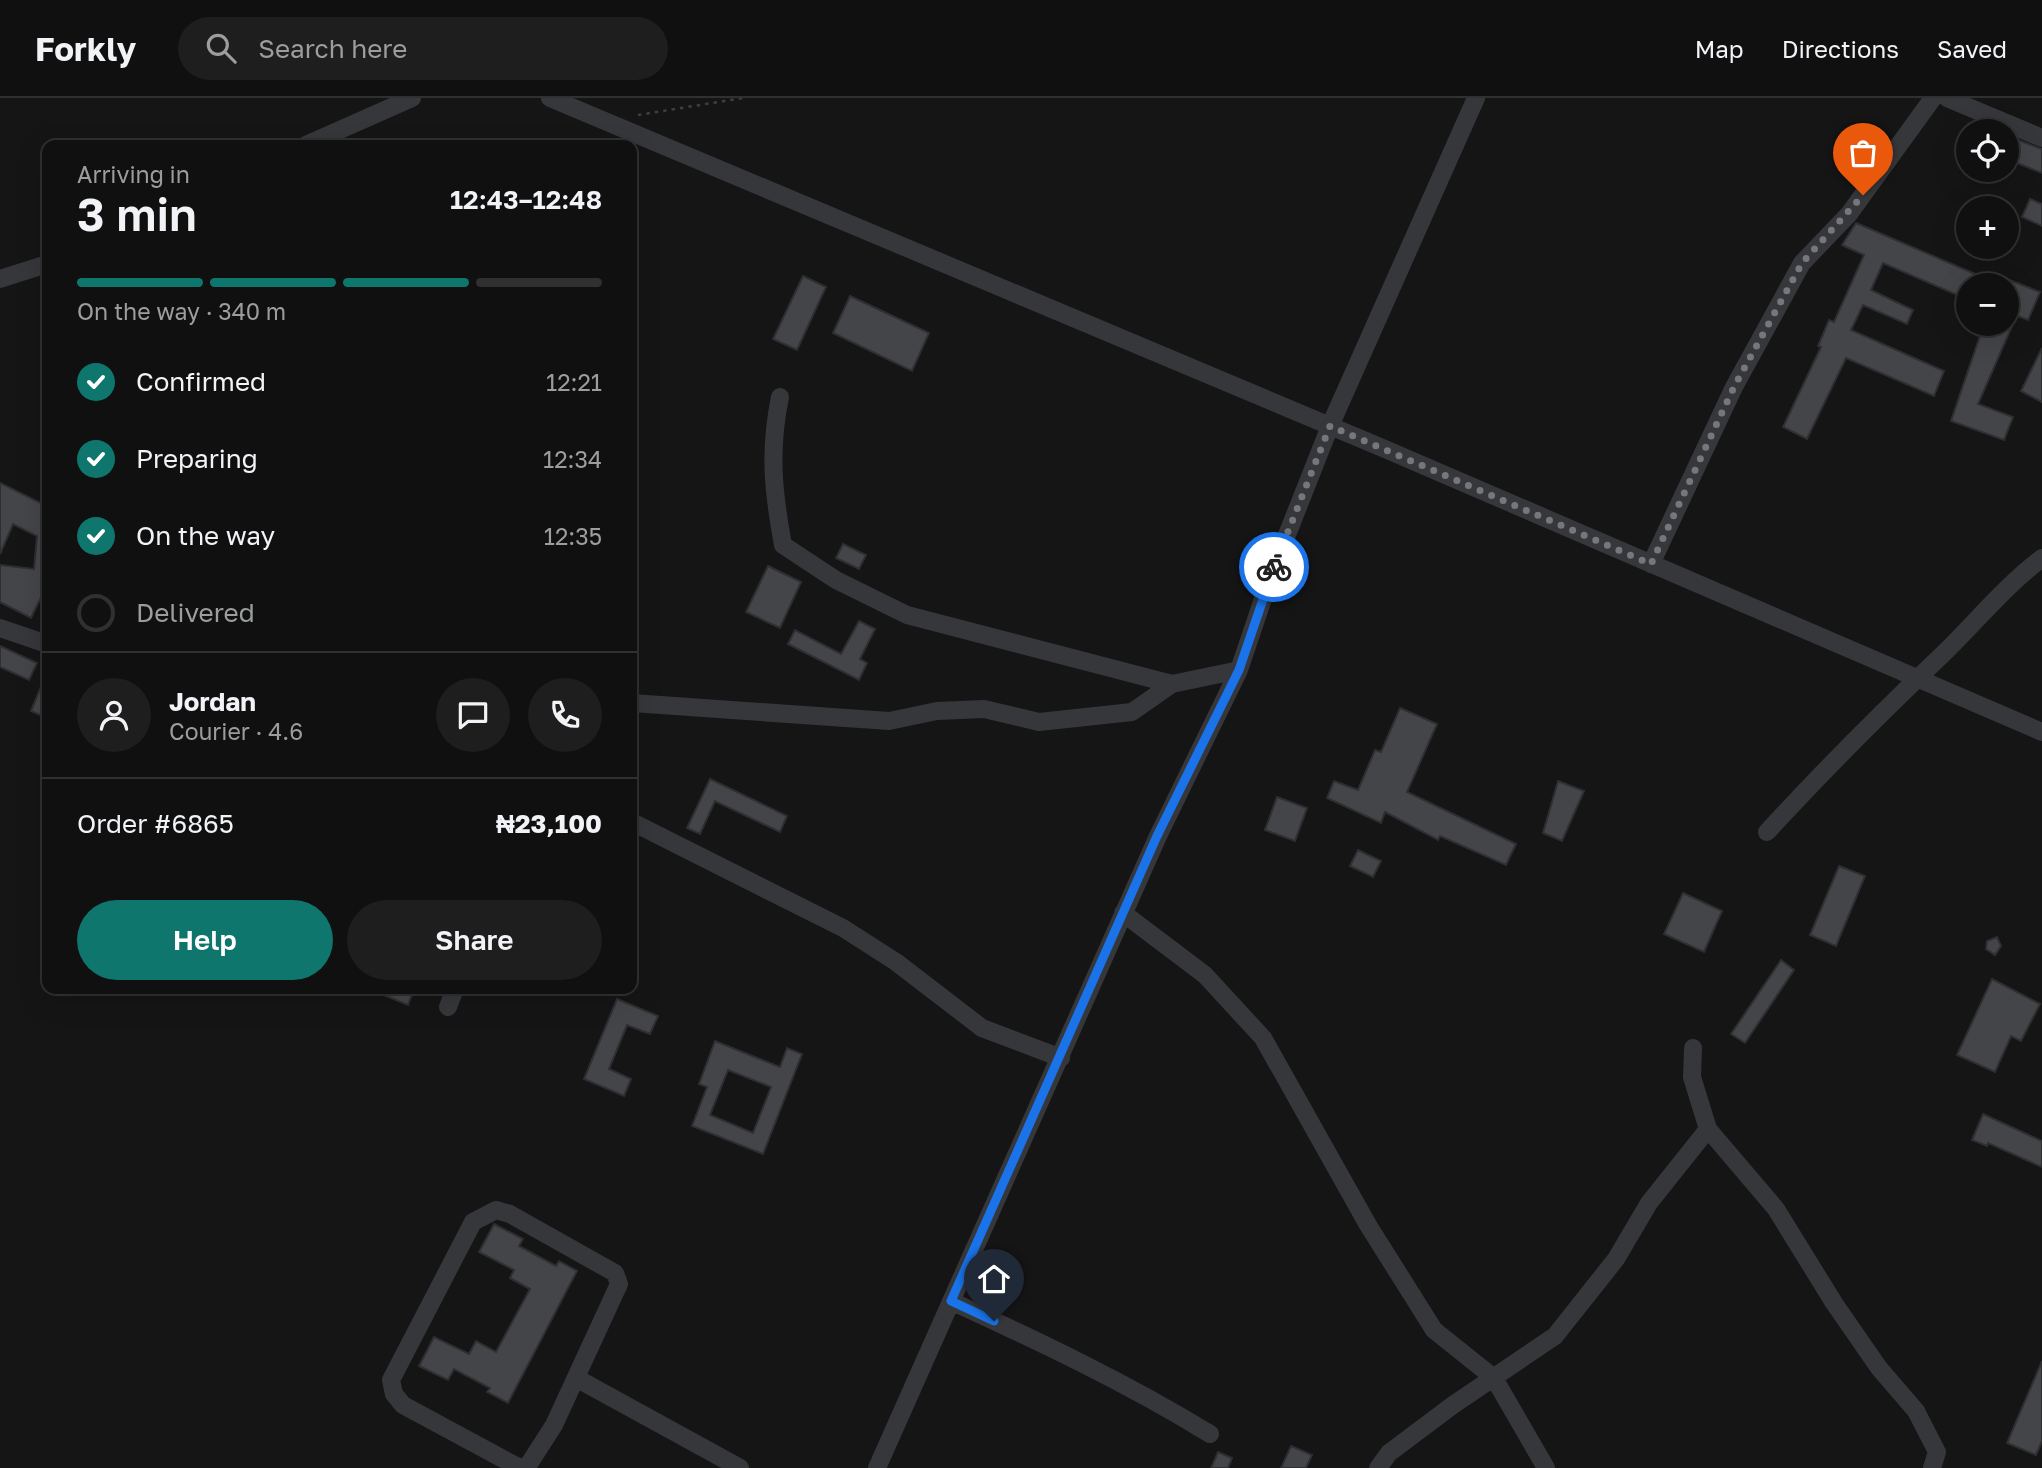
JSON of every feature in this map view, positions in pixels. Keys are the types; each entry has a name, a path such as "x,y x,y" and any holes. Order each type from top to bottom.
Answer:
{"street":[{"path":"317,140 412,98"},
{"path":"550,98 1330,426 2042,732"},
{"path":"877,1468 1123,913 1239,670 1270,578 1330,426 1476,98"},
{"path":"1651,564 1734,387 1802,263 1849,214 1933,98"},
{"path":"1947,98 2042,138"},
{"path":"0,279 42,266"},
{"path":"780,397 772,437 773,489 783,545 836,580 907,615 1172,684"},
{"path":"1767,832 1843,749 1986,607 2042,558"},
{"path":"0,628 42,642"},
{"path":"637,703 889,721 937,711 984,709 1039,722 1132,712 1172,684 1239,670"},
{"path":"637,824 844,928 896,962 982,1028 1061,1058"},
{"path":"1123,913 1205,975 1263,1038 1368,1225 1434,1330 1494,1378 1546,1468"},
{"path":"448,1007 453,994"},
{"path":"1693,1048 1692,1077 1708,1129 1776,1209 1834,1303 1879,1368 1916,1410 1937,1452 1932,1468"},
{"path":"1378,1468 1389,1453 1555,1336 1616,1259 1649,1203 1708,1129"},
{"path":"496,1210 510,1214 615,1273 619,1284 616,1295 576,1378 554,1425 527,1467 518,1466 403,1405 394,1394 391,1380 474,1222 482,1215 496,1210"},
{"path":"951,1301 1104,1374 1210,1434"},
{"path":"576,1378 740,1468"}],"path":[{"path":"604,122 743,98"}],"building":[{"path":"2019,140 2042,149 2042,173 2019,164"},
{"path":"2030,199 2042,204 2042,226 2022,217"},
{"path":"1856,223 1973,273 1956,273 1956,294 1883,263 1871,290 1913,310 1907,324 1863,305 1851,330 1944,371 1934,396 1846,358 1807,439 1783,427 1821,347 1818,346 1829,320 1834,322 1864,255 1842,245"},
{"path":"803,276 826,287 797,350 773,339"},
{"path":"2019,284 2040,292 2028,320 2019,317"},
{"path":"850,296 929,333 912,371 833,333"},
{"path":"1980,336 2008,336 1978,404 2013,417 2004,440 1951,421"},
{"path":"2042,348 2042,402 2021,391"},
{"path":"0,483 42,504 42,595 31,618 0,602 0,565 34,569 37,536 13,524 0,554"},
{"path":"843,544 866,555 859,569 836,558"},
{"path":"768,566 801,582 780,628 746,612"},
{"path":"859,621 875,629 860,659 867,663 859,680 788,644 795,630 841,654"},
{"path":"0,646 37,663 29,680 0,667"},
{"path":"42,684 42,716 31,711"},
{"path":"1400,708 1437,724 1407,792 1516,844 1506,865 1440,836 1438,840 1385,812 1381,823 1327,798 1334,781 1358,790 1375,750 1381,752"},
{"path":"710,779 787,816 780,832 715,801 700,834 687,828"},
{"path":"1558,781 1584,791 1562,841 1543,833"},
{"path":"1277,797 1307,808 1295,841 1265,830"},
{"path":"1358,850 1381,861 1373,877 1350,866"},
{"path":"1839,866 1865,876 1836,946 1810,935"},
{"path":"1683,893 1722,911 1704,952 1664,934"},
{"path":"1997,937 2001,946 1995,955 1986,949 1987,941"},
{"path":"1781,960 1794,970 1745,1043 1731,1034"},
{"path":"1992,979 2040,1004 2021,1041 2011,1036 1995,1072 1957,1055"},
{"path":"381,994 412,994 408,1005"},
{"path":"617,999 658,1016 650,1034 627,1025 609,1069 631,1079 624,1096 584,1079"},
{"path":"715,1041 780,1067 787,1048 802,1054 763,1154 692,1126 707,1087 699,1084","holes":["728,1070 771,1087 753,1133 710,1115"]},
{"path":"1983,1114 2042,1141 2042,1167 1988,1143 1987,1146 1972,1140"},
{"path":"494,1224 523,1239 519,1246 556,1266 559,1261 577,1271 508,1403 487,1392 490,1388 454,1369 448,1380 419,1366 434,1337 469,1354 476,1341 496,1352 530,1289 510,1278 514,1270 479,1252"},
{"path":"2042,1361 2042,1441 2036,1455 2007,1443"},
{"path":"1291,1446 1312,1455 1306,1468 1281,1468"},
{"path":"1218,1452 1232,1458 1228,1468 1211,1468"}],"way so far":[{"path":"1274,567 1330,426 1651,564 1734,387 1802,263 1849,214 1863,195"}],"route":[{"path":"994,1321 951,1301 1061,1058 1157,836 1239,670 1274,567"}]}
